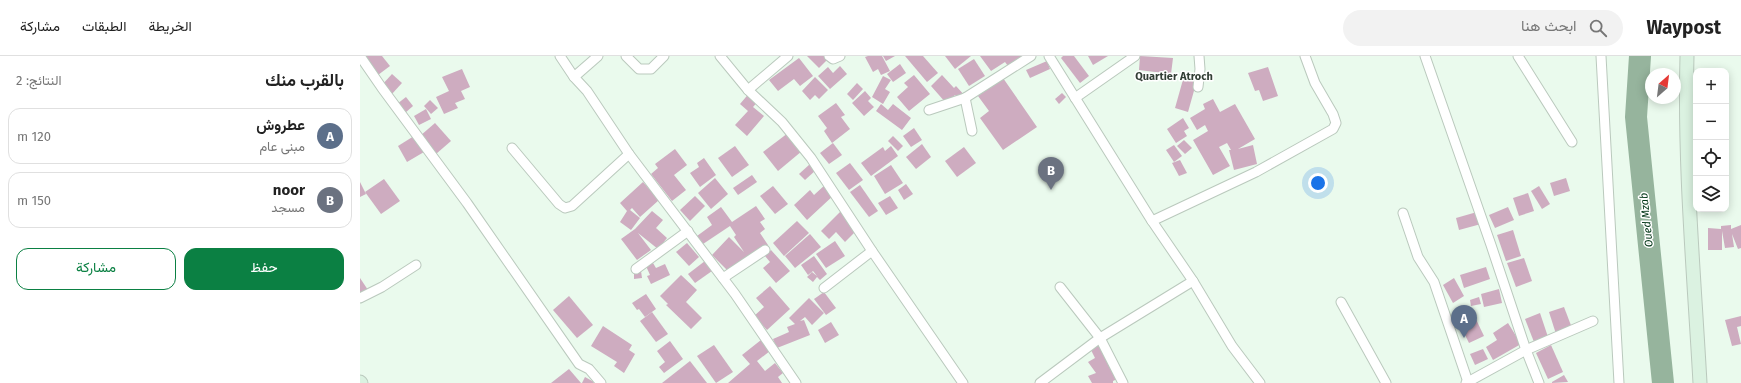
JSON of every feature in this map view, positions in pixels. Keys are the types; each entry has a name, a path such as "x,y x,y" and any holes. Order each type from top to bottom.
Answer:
{"street":[{"path":"360,56 467,203 579,364 589,369 601,383"},
{"path":"560,56 574,77 587,91 630,154 735,294 796,383"},
{"path":"574,77 598,56"},
{"path":"626,56 639,69 651,69 664,56"},
{"path":"720,56 748,90 782,122 811,158 872,251 963,383"},
{"path":"748,90 788,56"},
{"path":"829,56 833,59 840,56"},
{"path":"928,110 965,98 1031,56"},
{"path":"1049,56 1152,221 1193,281 1232,346 1260,383"},
{"path":"1075,98 1135,56"},
{"path":"1198,87 1200,69 1199,56"},
{"path":"1152,221 1256,172 1333,129 1336,123 1333,114 1315,83 1304,56"},
{"path":"1424,56 1492,245 1526,350 1539,383"},
{"path":"1518,56 1572,142"},
{"path":"1601,56 1619,383"},
{"path":"1687,56 1687,158 1700,383"},
{"path":"965,98 972,131"},
{"path":"512,148 559,204 565,208 572,206 630,154"},
{"path":"1403,213 1418,257 1434,282 1467,382 1526,350 1592,321"},
{"path":"636,269 688,231"},
{"path":"723,278 764,250"},
{"path":"824,288 872,251"},
{"path":"360,298 382,287 416,265"},
{"path":"1040,383 1100,338 1193,281"},
{"path":"1060,287 1100,338 1123,383"},
{"path":"1341,302 1386,383"}],"building":[{"path":"367,56 382,56 390,66 378,75 364,58"},
{"path":"807,56 824,56 827,60 819,68"},
{"path":"882,56 890,71 881,75 878,69 873,72 865,57"},
{"path":"883,56 895,56 886,61"},
{"path":"905,56 923,56 938,73 927,82"},
{"path":"945,56 971,56 955,69"},
{"path":"980,56 1022,56 1008,66 1005,62 991,71"},
{"path":"1063,56 1074,56 1089,76 1080,83 1061,58"},
{"path":"1088,56 1108,56 1093,65"},
{"path":"1140,56 1173,58 1171,74 1139,70"},
{"path":"799,58 813,76 800,86 794,79 778,91 769,80"},
{"path":"974,59 985,76 969,86 958,69"},
{"path":"1047,61 1050,69 1030,78 1026,70"},
{"path":"900,64 906,73 893,82 887,74"},
{"path":"840,66 847,74 830,89 818,76 828,67 833,73"},
{"path":"1268,67 1278,96 1263,101 1259,90 1255,91 1248,73"},
{"path":"462,69 470,87 461,91 465,99 455,103 458,108 444,114 436,97 449,91 442,77"},
{"path":"392,74 402,83 391,95 381,86"},
{"path":"914,75 930,94 909,111 897,97 908,87 904,83"},
{"path":"942,75 954,88 956,86 966,97 961,101 955,95 946,103 931,86"},
{"path":"883,76 891,80 885,89 890,92 883,104 872,97"},
{"path":"1184,76 1197,80 1188,112 1175,108"},
{"path":"815,77 828,90 819,99 815,95 810,100 802,91"},
{"path":"1003,78 1037,127 1003,150 980,118 989,111 978,96"},
{"path":"857,83 863,89 853,100 847,94"},
{"path":"751,91 760,99 753,107 764,116 747,136 735,125 748,111 740,104"},
{"path":"865,91 871,98 868,101 874,107 864,116 852,103"},
{"path":"1062,93 1066,97 1059,104 1055,99"},
{"path":"406,97 413,106 405,113 397,104"},
{"path":"1213,99 1220,112 1235,104 1255,139 1238,149 1253,145 1257,164 1234,170 1229,150 1231,150 1227,143 1219,147 1230,166 1213,175 1193,140 1208,131 1205,125 1197,130 1190,118 1205,109 1203,104"},
{"path":"430,100 438,108 431,114 424,106"},
{"path":"836,103 845,115 841,117 850,129 832,143 824,131 827,128 818,116"},
{"path":"881,104 888,110 893,104 911,118 902,130 876,111"},
{"path":"426,109 431,119 419,125 414,116"},
{"path":"1183,118 1189,128 1184,131 1187,136 1176,143 1167,129"},
{"path":"435,123 451,141 436,154 420,136"},
{"path":"914,128 922,140 911,147 903,136"},
{"path":"788,133 802,151 778,171 763,152"},
{"path":"414,136 424,152 407,162 398,146"},
{"path":"893,136 903,146 898,151 888,141"},
{"path":"1184,140 1192,148 1185,154 1177,146"},
{"path":"833,143 842,155 829,164 820,153"},
{"path":"922,144 931,157 916,169 906,157"},
{"path":"1174,145 1182,156 1174,162 1166,150"},
{"path":"735,146 749,165 732,177 718,158"},
{"path":"891,146 898,156 871,176 861,163 883,147 885,151"},
{"path":"964,147 976,163 957,177 945,161"},
{"path":"675,149 687,165 674,175 686,190 672,201 651,174 658,168 655,164"},
{"path":"704,158 716,175 700,187 690,173 699,167 697,163"},
{"path":"1180,160 1187,173 1179,176 1172,163"},
{"path":"850,163 863,180 849,190 836,173"},
{"path":"810,164 816,170 805,180 799,174"},
{"path":"891,165 903,183 885,194 874,176"},
{"path":"752,175 757,182 738,195 733,188"},
{"path":"715,178 728,194 711,209 698,193"},
{"path":"1566,178 1570,191 1554,196 1550,183"},
{"path":"384,179 400,201 381,214 365,192"},
{"path":"360,182 366,194 360,197"},
{"path":"643,182 659,200 640,217 632,208 630,210 640,218 631,230 620,222 627,211 620,203"},
{"path":"826,184 835,194 807,220 794,205 810,190 814,195"},
{"path":"906,184 913,194 904,200 898,190"},
{"path":"860,185 878,211 869,217 850,192"},
{"path":"773,186 788,204 775,214 760,196"},
{"path":"1539,186 1550,204 1542,209 1531,191"},
{"path":"1528,193 1534,211 1519,216 1513,198"},
{"path":"695,196 705,206 690,221 680,210"},
{"path":"890,196 898,208 886,215 878,203"},
{"path":"756,206 765,219 760,222 765,229 760,233 768,245 749,258 731,274 712,255 729,237 744,252 734,237 736,235 730,226 703,244 697,236 712,225 707,217 721,207 732,222"},
{"path":"1508,207 1514,220 1495,228 1489,215"},
{"path":"843,209 861,226 845,242 836,232 829,239 821,231"},
{"path":"652,211 663,220 656,228 667,238 658,249 638,233 651,250 637,260 621,239 635,229"},
{"path":"1477,212 1481,224 1459,230 1456,218"},
{"path":"797,221 809,233 784,256 773,243"},
{"path":"1731,225 1731,229 1741,225 1741,248 1738,249 1732,234 1734,247 1725,248 1722,231 1722,250 1708,250 1708,228 1721,229 1721,226"},
{"path":"1513,230 1521,256 1506,261 1497,235"},
{"path":"810,234 821,247 795,268 785,256"},
{"path":"835,241 845,256 826,268 816,254"},
{"path":"687,243 699,257 689,266 676,252"},
{"path":"771,250 790,271 776,283 763,268 770,262 765,256"},
{"path":"814,256 827,274 820,280 817,277 813,282 807,277 812,272 817,276 813,271 808,275 801,265"},
{"path":"1524,258 1532,281 1516,287 1507,263"},
{"path":"705,261 712,271 695,283 688,274"},
{"path":"653,263 656,268 665,264 670,275 651,284 647,276 650,275 646,266"},
{"path":"1486,267 1490,279 1464,288 1460,275"},
{"path":"634,271 641,271 642,278 634,279"},
{"path":"681,275 697,290 686,302 702,318 691,329 666,305 668,304 660,296"},
{"path":"360,278 370,293 360,297"},
{"path":"1454,278 1464,296 1453,303 1443,285"},
{"path":"770,286 790,309 767,330 754,316 764,307 756,298"},
{"path":"1499,289 1502,303 1484,307 1481,294"},
{"path":"824,292 836,308 826,315 814,299"},
{"path":"646,294 656,309 645,317 632,303"},
{"path":"569,296 593,325 577,338 553,310"},
{"path":"1479,297 1481,304 1471,306 1470,300"},
{"path":"809,298 824,313 812,325 805,317 800,321 804,320 810,335 777,348 773,339 789,332 787,327 795,324 789,318"},
{"path":"1564,307 1572,328 1556,334 1549,312"},
{"path":"1471,309 1484,336 1469,343 1456,317"},
{"path":"652,312 668,334 656,342 640,321"},
{"path":"1540,313 1548,337 1534,342 1525,319"},
{"path":"1741,316 1741,326 1737,327 1741,344 1732,346 1725,320"},
{"path":"831,322 839,335 825,343 818,330"},
{"path":"1508,323 1521,344 1493,360 1486,347 1497,340 1493,333"},
{"path":"603,326 632,345 629,350 635,354 624,373 614,366 617,362 591,346"},
{"path":"761,340 770,351 757,361 765,371 775,363 783,373 778,377 782,383 728,383 750,364 742,355"},
{"path":"670,341 683,359 664,373 659,367 665,362 657,351"},
{"path":"1104,341 1117,379 1113,381 1113,383 1092,383 1088,376 1096,373 1088,362 1095,358 1091,350"},
{"path":"714,345 733,372 716,383 697,356"},
{"path":"1551,345 1563,372 1548,379 1536,353"},
{"path":"1483,349 1488,359 1475,365 1470,354"},
{"path":"690,361 707,383 662,383"},
{"path":"569,369 581,383 551,383"},
{"path":"1564,375 1568,382 1552,383 1552,382"},
{"path":"585,377 594,382 582,383"}],"waterway":[{"name":"Oued Mzab","path":"1640,56 1636,117 1663,383"}],"place":[{"name":"noor","path":"1051,190"},
{"name":"عطروش","path":"1464,338"}],"district":[{"name":"Quartier Atroch","path":"1174,76"}]}
